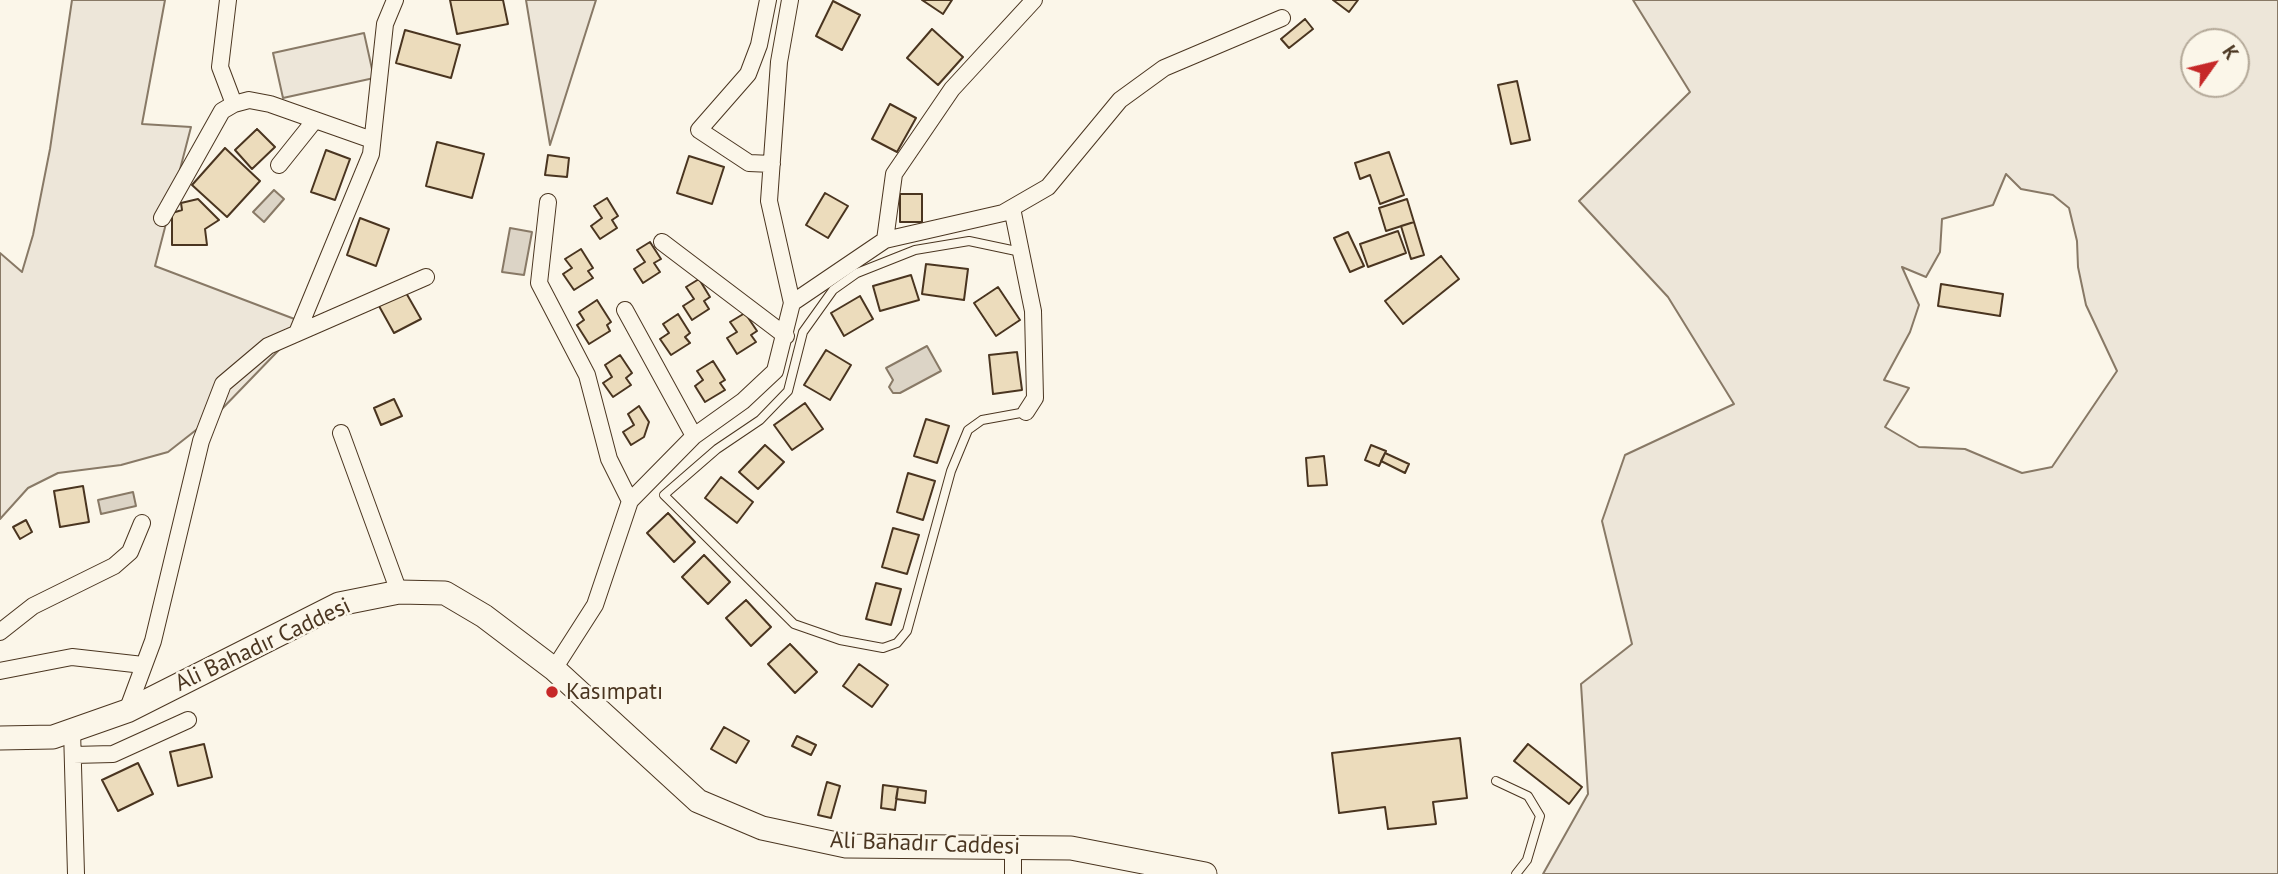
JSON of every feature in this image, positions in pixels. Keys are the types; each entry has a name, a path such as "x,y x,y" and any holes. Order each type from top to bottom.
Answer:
{"main road":[{"name":"Ali Bahadır Caddesi","path":"0,738 53,737 127,711 339,604 399,592 445,593 484,616 554,669 698,801 762,828 846,846 1071,848 1205,874"}],"street":[{"path":"228,0 220,67 234,104"},
{"path":"297,333 371,154 385,24 395,0"},
{"path":"768,0 759,45 748,74 699,130 749,163 772,164"},
{"path":"554,669 595,605 630,501 694,436 743,401 775,371 792,303 769,201 779,62 790,0"},
{"path":"885,240 894,174 952,89 1034,0"},
{"path":"792,303 885,240 1003,213 1012,208 1048,187 1121,100 1164,68 1282,18"},
{"path":"162,218 222,111 234,104 249,100 270,104 372,141"},
{"path":"279,164 315,120"},
{"path":"548,202 539,283 587,375 609,459 630,501"},
{"path":"1012,208 1033,311 1037,374 1035,398 1026,412"},
{"path":"662,242 786,335"},
{"path":"127,711 153,640 173,568 201,441 223,384 268,346 426,277"},
{"path":"625,310 694,436"},
{"path":"341,433 399,592"},
{"path":"0,632 33,606 114,566 130,552 142,523"},
{"path":"0,671 72,657 143,665"},
{"path":"73,755 113,754 188,720"},
{"path":"72,730 76,874"},
{"path":"1013,848 1013,874"}],"lane":[{"path":"1021,253 969,241 915,250 857,273 833,290 803,332 788,391 760,420 717,449 664,495 794,624 840,640 883,648 897,643 906,631 951,471 968,430 982,420 1026,412"},
{"path":"1496,781 1528,796 1540,816 1527,860 1516,874"}],"shaded area":[{"path":"72,0 165,0 142,124 191,127 155,266 305,323 219,412 168,452 121,465 58,473 28,488 0,519 0,253 22,272 33,235 50,149"},
{"path":"526,0 596,0 550,145"},
{"path":"1633,0 2278,0 2278,874 1543,874 1588,794 1581,684 1632,644 1602,521 1625,455 1734,404 1668,297 1579,201 1690,92","holes":["2006,174 2021,189 2053,195 2069,208 2077,241 2078,267 2086,305 2117,371 2052,467 2022,473 1965,449 1919,447 1885,427 1909,388 1884,380 1910,332 1919,305 1902,267 1926,277 1940,252 1942,219 1993,205"]},
{"path":"364,33 374,78 283,98 273,53"},
{"path":"274,190 284,199 264,222 253,212"},
{"path":"510,228 532,232 524,275 502,272"},
{"path":"927,346 941,371 900,393 893,393 889,387 893,380 886,368"},
{"path":"133,492 136,506 101,514 98,500"}],"building":[{"path":"450,0 503,0 508,24 457,34"},
{"path":"922,0 952,0 943,14"},
{"path":"1333,0 1358,0 1349,12"},
{"path":"833,1 860,15 842,50 816,36"},
{"path":"1305,19 1313,29 1289,48 1281,39"},
{"path":"932,29 963,57 938,85 907,58"},
{"path":"405,30 460,45 451,78 396,63"},
{"path":"1517,81 1530,140 1511,144 1498,85"},
{"path":"890,104 916,118 897,152 872,139"},
{"path":"257,129 275,147 252,169 235,150"},
{"path":"437,142 484,154 472,198 426,186"},
{"path":"225,148 260,181 227,217 192,185"},
{"path":"326,150 350,159 335,200 311,192"},
{"path":"1389,152 1404,195 1380,204 1370,175 1360,179 1355,163"},
{"path":"548,155 569,158 567,177 545,175"},
{"path":"689,156 724,167 712,204 677,193"},
{"path":"825,193 848,206 828,238 806,225"},
{"path":"900,194 922,194 922,222 900,222"},
{"path":"607,198 618,216 612,220 617,228 600,239 591,226 602,218 594,206"},
{"path":"198,199 219,220 205,229 207,245 172,245 172,213 182,210 181,203"},
{"path":"1407,199 1414,222 1386,231 1379,208"},
{"path":"360,218 389,229 376,266 347,255"},
{"path":"1414,222 1424,255 1411,259 1401,226"},
{"path":"1398,231 1406,253 1368,267 1360,244"},
{"path":"1348,232 1364,266 1350,272 1334,238"},
{"path":"650,242 661,259 654,263 660,272 643,283 634,269 645,262 637,250"},
{"path":"581,249 593,268 588,271 593,278 574,290 563,274 572,268 565,259"},
{"path":"1441,256 1459,279 1403,324 1385,301"},
{"path":"926,264 968,269 964,300 922,294"},
{"path":"911,275 919,300 880,311 873,286"},
{"path":"699,279 710,297 704,301 709,309 692,320 683,306 694,299 686,287"},
{"path":"1941,284 2003,294 2000,316 1938,306"},
{"path":"998,287 1020,320 996,336 974,303"},
{"path":"405,291 421,319 394,333 379,306"},
{"path":"860,296 873,319 844,336 831,313"},
{"path":"597,300 611,322 607,325 610,331 589,344 577,325 584,320 579,312"},
{"path":"745,313 757,331 751,335 756,342 737,354 727,338 737,332 730,322"},
{"path":"678,314 690,333 685,337 690,343 671,355 660,339 669,333 663,324"},
{"path":"826,350 851,365 830,400 804,385"},
{"path":"1017,352 1022,390 993,394 989,355"},
{"path":"620,355 632,373 626,378 631,385 613,397 603,383 612,377 605,365"},
{"path":"713,361 725,380 720,383 725,390 705,402 695,386 703,380 697,371"},
{"path":"394,399 402,416 381,425 374,408"},
{"path":"805,403 823,429 792,450 774,425"},
{"path":"639,406 649,422 644,437 631,445 623,432 634,425 628,414"},
{"path":"926,419 949,426 937,463 914,456"},
{"path":"765,445 784,462 758,489 739,472"},
{"path":"1371,445 1386,451 1379,466 1365,460"},
{"path":"1385,453 1409,464 1405,473 1381,461"},
{"path":"1324,456 1327,485 1308,486 1306,458"},
{"path":"908,473 935,481 923,520 897,512"},
{"path":"721,477 753,502 737,523 705,498"},
{"path":"83,486 89,522 60,527 54,491"},
{"path":"668,513 695,542 674,562 647,533"},
{"path":"26,520 32,532 20,539 13,527"},
{"path":"893,528 919,535 907,574 882,567"},
{"path":"704,555 730,582 708,604 682,577"},
{"path":"876,583 901,589 891,625 866,619"},
{"path":"746,600 771,627 751,646 726,618"},
{"path":"790,644 817,672 795,693 768,664"},
{"path":"859,664 888,685 872,707 843,686"},
{"path":"724,727 749,741 736,763 711,749"},
{"path":"797,736 816,745 811,755 792,746"},
{"path":"1460,738 1467,798 1433,802 1436,824 1388,829 1385,807 1339,813 1332,753"},
{"path":"204,744 212,777 178,786 170,752"},
{"path":"1528,744 1582,787 1569,804 1514,761"},
{"path":"138,763 153,794 118,811 102,780"},
{"path":"827,782 840,786 831,818 818,815"},
{"path":"883,785 898,787 895,810 881,808"},
{"path":"898,787 926,791 925,803 896,799"}],"place":[{"name":"Kasımpatı","path":"552,692"}]}
